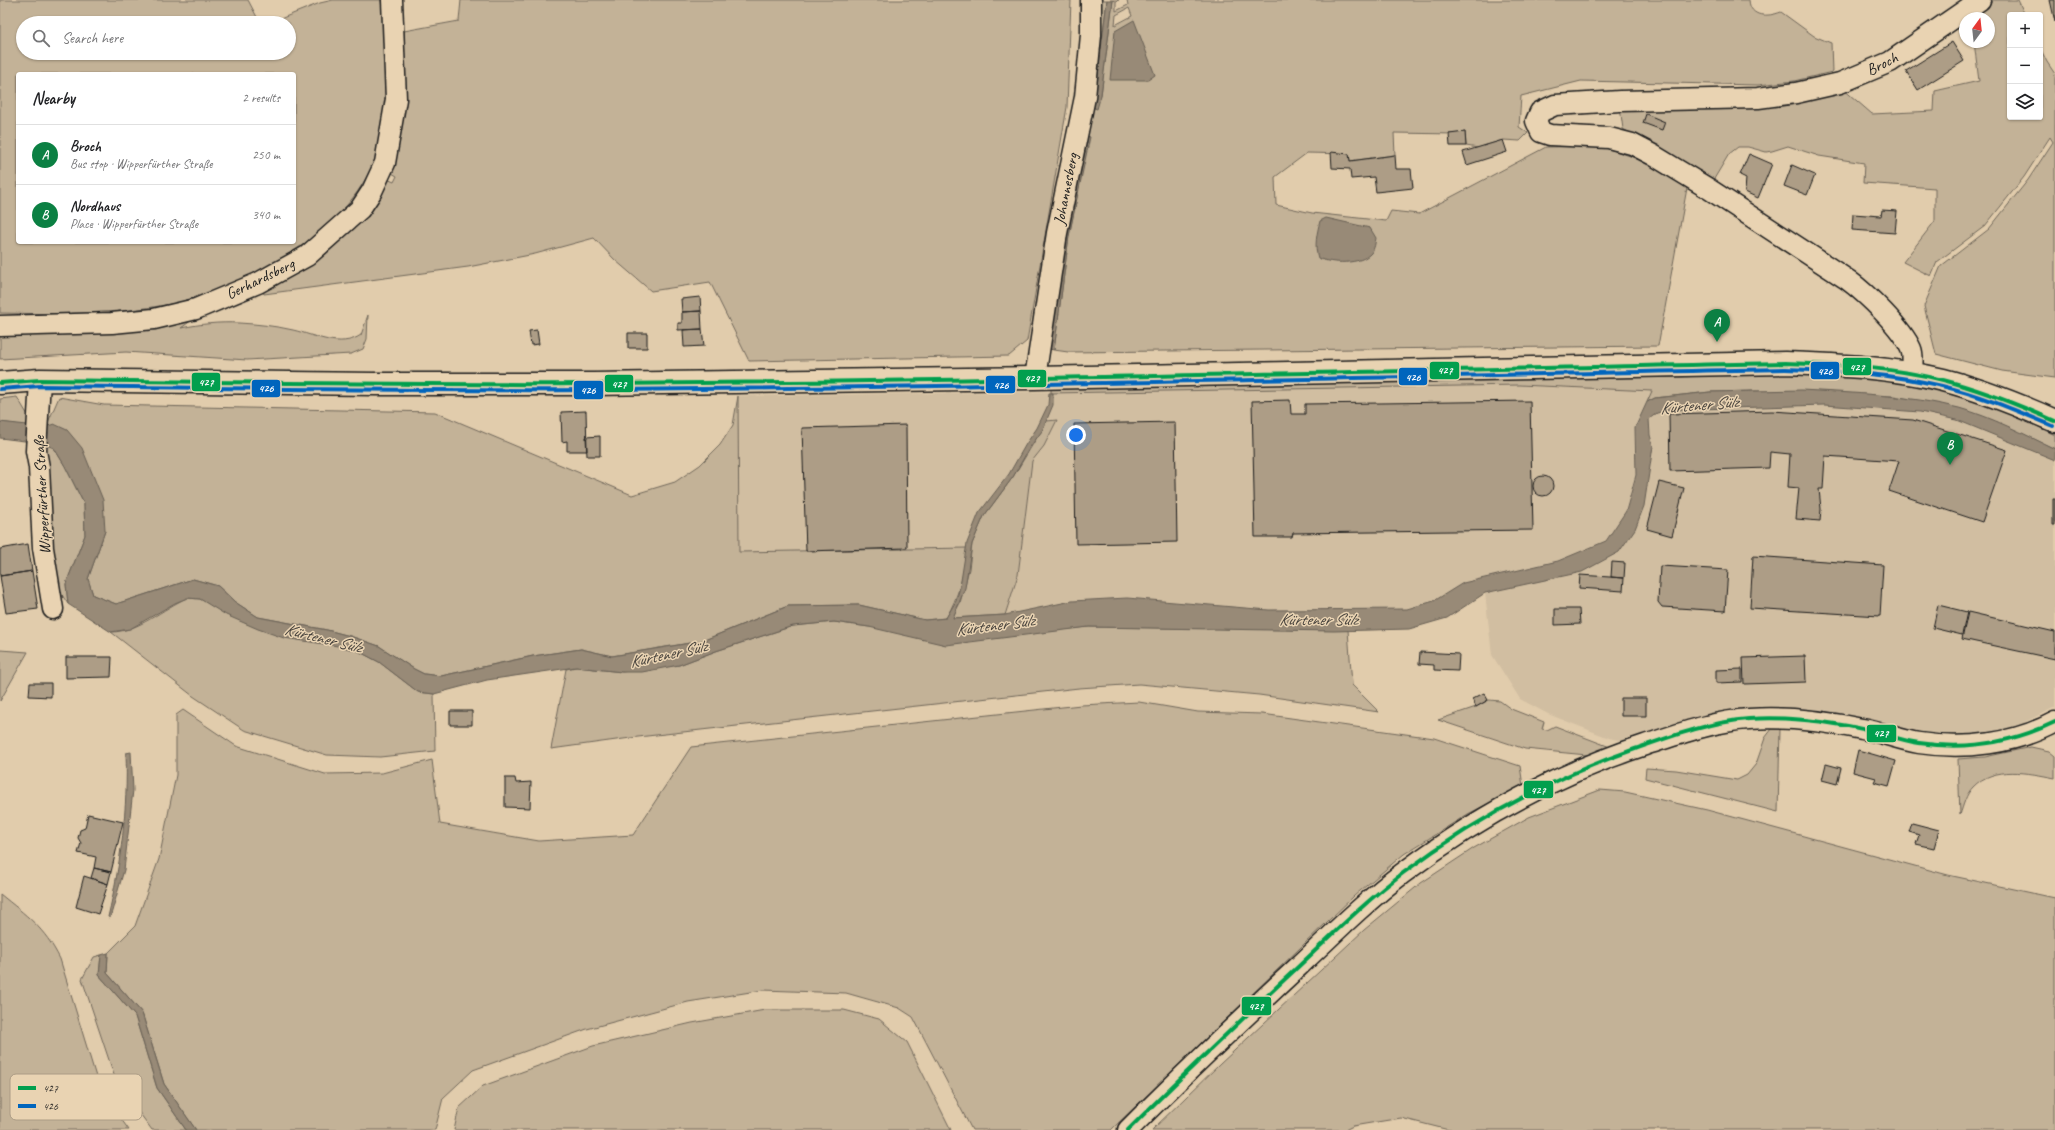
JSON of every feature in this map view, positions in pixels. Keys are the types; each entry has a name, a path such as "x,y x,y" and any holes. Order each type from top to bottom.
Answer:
{"main road":[{"path":"0,383 40,380 382,384 616,383 1035,378 1785,363 1869,367 1912,373 1969,387 2055,421"}],"street":[{"name":"Gerhardsberg","path":"0,326 112,323 154,319 196,309 258,283 307,256 360,209 372,191 385,163 396,99 392,0"},
{"name":"Johannesberg","path":"1035,378 1057,233 1085,97 1091,36 1091,0"},
{"name":"Broch","path":"1912,373 1912,350 1904,338 1862,290 1848,280 1709,189 1632,144 1609,138 1550,135 1541,132 1536,121 1540,112 1555,105 1758,98 1796,93 1840,83 1890,62 1980,0"},
{"name":"Wipperfürther Straße","path":"40,380 36,451 39,467 44,548 53,609"},
{"path":"1128,1130 1264,998 1356,913 1391,883 1459,834 1558,778 1628,750 1683,733 1745,719 1781,717 1815,720 1864,729 1917,742 1944,746 1993,743 2036,731 2055,722"}],"shaded area":[{"path":"0,0 248,0 256,16 16,16 16,60 296,60 296,16 288,16 320,3 333,0 381,0 387,83 384,126 380,146 366,178 357,192 348,204 326,227 287,255 258,272 228,287 198,299 150,308 107,312 0,313"},
{"path":"461,0 1071,0 1067,107 1027,341 1009,356 749,361 710,282 651,291 615,260 594,238 535,254 468,267 264,294 262,290 387,179 394,182 397,176 390,172 401,133 405,84 404,31 459,21"},
{"path":"1101,0 1107,0 1096,91 1092,107 1101,95 1113,0 1119,0 1116,1 1116,11 1128,5 1127,0 1749,0 1750,6 1756,13 1760,15 1771,15 1781,12 1814,36 1831,43 1832,72 1794,81 1758,85 1581,81 1521,96 1519,127 1528,133 1520,141 1503,140 1478,148 1466,146 1465,132 1455,134 1394,133 1395,155 1350,161 1349,154 1307,153 1275,177 1276,205 1312,213 1386,221 1391,211 1419,214 1546,147 1600,146 1651,163 1687,188 1658,346 1068,352 1054,350 1069,236 1089,137 1087,136","holes":["1129,8 1132,16 1115,25 1116,15"]},
{"path":"1993,0 2018,0 2024,12 2007,12 2007,120 2043,120 2043,54 2055,74 2055,378 2002,371 1936,354 1924,306 1941,266 1989,229 2028,180 2053,142 2050,137 2024,177 1985,226 1937,262 1931,276 1903,262 1935,221 1935,188 1863,183 1864,163 1819,156 1788,146 1766,152 1748,147 1738,147 1729,154 1714,179 1623,129 1620,107 1842,88 1872,114 1934,111 1935,91 1979,81 1975,48 1995,48 1995,12 1975,12"},
{"path":"203,312 181,328 217,323 253,324 273,326 301,332 327,340 345,341 361,335 368,315 367,339 363,349 351,354 247,360 126,352 0,359 0,333 121,332"},
{"path":"1757,374 1870,378 1926,386 1980,401 2055,435 2055,449 1997,422 1961,409 1894,396 1755,391 1710,392 1655,398 1647,402 1652,391 1519,385 1051,393 1051,386 1678,377"},
{"path":"1519,385 1653,391 1635,428 1636,475 1626,511 1606,541 1558,561 1463,583 1434,601 1407,609 1269,610 1127,598 1072,601 1005,615 1018,575 1032,461 1044,446 1057,420 1042,421 1009,474 979,513 967,548 739,552 738,396"},
{"path":"738,396 739,552 967,548 960,584 951,610 946,618 925,620 859,605 788,606 702,641 612,656 581,649 533,656 441,676 424,674 379,646 350,636 327,630 258,617 235,602 218,586 193,579 116,604 93,595 88,579 105,531 46,427 59,397 104,405 435,412 632,495 675,482 700,465 720,445 733,425"},
{"path":"17,397 29,417 28,426 0,422 0,399"},
{"path":"1824,405 1920,412 1957,420 2055,460 2055,707 2025,722 2025,726 1992,735 1947,737 1825,711 1789,708 1760,708 1736,710 1696,718 1627,742 1609,738 1548,714 1520,699 1492,655 1485,593 1582,572 1619,552 1653,446 1650,435 1649,419 1657,413 1669,410"},
{"path":"1057,420 1044,446 1032,461 1018,575 1005,615 952,618 960,603 969,569 972,544 984,516 1013,477 1047,421"},
{"path":"46,443 54,448 84,504 85,535 66,584 68,604 56,586 47,542"},
{"path":"187,598 200,599 358,651 379,662 418,692 434,694 435,751 380,757 327,755 244,730 193,696 111,632 121,631 141,624"},
{"path":"834,622 869,627 1024,634 1088,627 1348,630 1352,685 1379,712 1259,695 1139,684 1079,688 638,737 551,749 566,669 576,667 622,672 679,665 716,651 793,626"},
{"path":"0,650 28,652 0,701"},
{"path":"1489,700 1500,701 1511,709 1544,722 1542,729 1547,730 1555,726 1610,747 1587,755 1525,749 1438,720 1476,707"},
{"path":"1139,702 1198,712 1262,714 1434,738 1520,766 1523,786 1468,814 1404,854 1354,896 1111,1130 972,1130 913,1017 899,1008 846,993 763,990 688,1002 587,1029 473,1070 443,1098 435,1130 196,1130 164,1084 142,1013 107,973 108,953 135,926 159,859 176,775 176,715 183,710 236,746 325,774 382,773 432,760 440,824 539,841 633,835 691,747 1081,705"},
{"path":"1772,729 1780,729 1778,812 1645,778 1646,768 1676,770 1737,780 1747,775 1756,764 1765,738"},
{"path":"2031,747 2049,751 2055,756 2055,778 2012,772 1991,776 1981,780 1968,793 1960,815 1958,759 1985,757"},
{"path":"1600,790 1625,792 1707,810 1948,875 2055,898 2055,1130 1449,1130 1401,1118 1353,1126 1345,1130 1152,1130 1220,1064 1364,930 1421,883 1474,848 1529,817"},
{"path":"0,894 27,916 41,930 48,938 60,959 95,1074 10,1074 10,1120 122,1120 129,1130 0,1130"},
{"path":"101,955 99,975 135,1016 157,1088 186,1130 152,1130 142,1116 142,1074 114,1074 82,979 94,957"},
{"path":"765,1010 844,1010 879,1019 907,1042 951,1130 454,1130 459,1108 483,1086 593,1046 692,1023"}],"water":[{"path":"1107,0 1113,0 1101,95 1097,109 1092,107 1096,91"},
{"path":"1134,20 1155,75 1148,80 1110,80 1115,31"},
{"path":"1087,136 1090,137 1069,236 1054,350 1049,349 1064,235"},
{"path":"1326,218 1370,228 1376,238 1371,253 1360,260 1346,262 1330,261 1318,258 1316,244 1318,230 1320,221"},
{"name":"Kürtener Sülz","path":"1801,390 1901,397 1959,408 1996,421 2055,449 2055,460 1957,420 1920,412 1824,405 1669,410 1657,413 1649,419 1650,435 1653,446 1644,506 1635,529 1619,552 1582,572 1485,593 1447,618 1409,629 1334,631 1089,627 946,645 869,627 834,622 793,626 716,651 679,665 642,672 622,672 576,667 487,680 434,694 418,692 379,662 358,651 338,646 284,638 258,629 226,615 200,599 187,598 175,603 130,629 111,632 68,604 66,584 85,535 84,504 65,466 54,448 41,443 0,438 0,422 45,427 54,424 67,430 82,448 103,500 105,531 88,579 93,595 116,604 193,579 218,586 235,602 258,617 327,630 350,636 379,646 424,674 441,676 533,656 581,649 612,656 702,641 788,606 859,605 925,620 946,618 956,601 960,587 967,543 979,513 1009,474 1037,428 1048,405 1049,393 1053,393 1053,405 1042,431 1030,447 1013,477 984,516 972,544 965,588 953,618 1005,615 1072,601 1127,598 1269,610 1407,609 1434,601 1463,583 1558,561 1606,541 1626,511 1636,475 1635,428 1647,402 1655,398 1710,392"},
{"path":"131,752 133,790 124,870 110,918 108,917 117,876 125,815 126,753"},
{"path":"108,953 107,973 142,1013 164,1084 196,1130 186,1130 157,1088 135,1016 99,975 101,955"}],"building":[{"path":"2050,0 2055,0 2055,22"},
{"path":"1952,42 1964,61 1918,90 1906,71"},
{"path":"1646,114 1665,122 1662,130 1643,123"},
{"path":"1465,132 1466,146 1450,146 1449,134"},
{"path":"1503,140 1507,152 1467,165 1463,152"},
{"path":"1331,152 1349,154 1350,161 1395,155 1396,169 1411,169 1413,188 1376,192 1374,177 1351,179 1350,169 1332,168"},
{"path":"1749,154 1772,164 1758,198 1745,192 1746,178 1740,175"},
{"path":"1792,165 1815,175 1807,195 1784,186"},
{"path":"1882,210 1897,211 1895,233 1852,230 1853,214 1881,216"},
{"path":"700,297 701,311 682,312 681,299"},
{"path":"701,311 702,329 678,330 678,323 682,323 682,312"},
{"path":"702,329 704,346 684,347 683,330"},
{"path":"537,330 539,344 531,345 529,331"},
{"path":"628,333 647,333 647,348 628,348"},
{"path":"1290,400 1291,414 1305,414 1305,404 1530,401 1533,530 1293,533 1292,537 1255,537 1252,401"},
{"path":"586,411 587,451 567,451 567,441 562,442 561,412"},
{"path":"1772,411 1913,420 2007,450 1982,522 1889,491 1899,461 1825,456 1823,489 1819,489 1821,509 1820,521 1796,519 1799,488 1788,487 1790,454 1770,452 1769,468 1670,471 1669,414"},
{"path":"1175,422 1177,542 1076,544 1074,424"},
{"path":"906,425 907,548 806,551 802,428"},
{"path":"600,436 600,456 587,456 586,437"},
{"path":"1543,476 1550,479 1553,486 1550,493 1543,496 1536,493 1533,486 1536,479"},
{"path":"1659,482 1684,488 1672,536 1647,529"},
{"path":"2053,499 2055,499 2055,525 2053,525"},
{"path":"28,544 32,571 0,576 0,549"},
{"path":"1753,556 1883,565 1880,616 1750,608"},
{"path":"1612,562 1625,563 1624,578 1611,577"},
{"path":"1660,566 1728,570 1725,611 1662,607 1658,602"},
{"path":"32,571 38,609 6,613 0,576"},
{"path":"1580,575 1624,578 1623,591 1579,588"},
{"path":"1938,605 1967,612 1962,635 1933,628"},
{"path":"1555,609 1579,609 1580,624 1555,625"},
{"path":"1968,612 2055,632 2055,659 1962,639"},
{"path":"1420,652 1459,654 1458,671 1434,670 1434,665 1419,664"},
{"path":"1805,656 1806,682 1744,684 1743,658"},
{"path":"66,657 112,657 111,677 66,678"},
{"path":"1742,669 1742,682 1716,683 1716,670"},
{"path":"30,683 51,683 51,697 29,696"},
{"path":"1484,693 1488,700 1476,707 1472,699"},
{"path":"1621,698 1646,698 1646,716 1621,716"},
{"path":"450,711 472,711 472,725 450,725"},
{"path":"1858,750 1896,761 1889,786 1874,782 1876,778 1853,772"},
{"path":"1826,764 1841,768 1837,784 1822,780"},
{"path":"505,778 515,778 516,783 531,782 530,808 505,807"},
{"path":"88,814 123,822 111,872 94,868 96,857 78,853 81,843 78,838 80,830 85,828"},
{"path":"1912,823 1939,830 1934,848 1916,844 1919,835 1909,832"},
{"path":"94,868 111,872 108,884 91,878"},
{"path":"84,876 108,884 98,914 76,907"}],"transit line":[{"name":"427","path":"0,383 40,380 454,384 741,383 1785,363 1884,369 1943,380 1986,393 2055,421"},
{"name":"426","path":"0,389 40,386 454,390 742,389 1785,369 1864,373 1922,382 1956,390 1984,399 2053,426"},
{"name":"427","path":"1128,1130 1191,1068 1350,918 1389,884 1430,854 1486,818 1514,802 1574,773 1604,760 1706,726 1749,719 1780,718 1826,722 1872,731 1913,742 1954,746 2005,740 2055,722"}],"place":[{"name":"Broch","path":"1717,342"},
{"name":"Nordhaus","path":"1950,465"}]}
